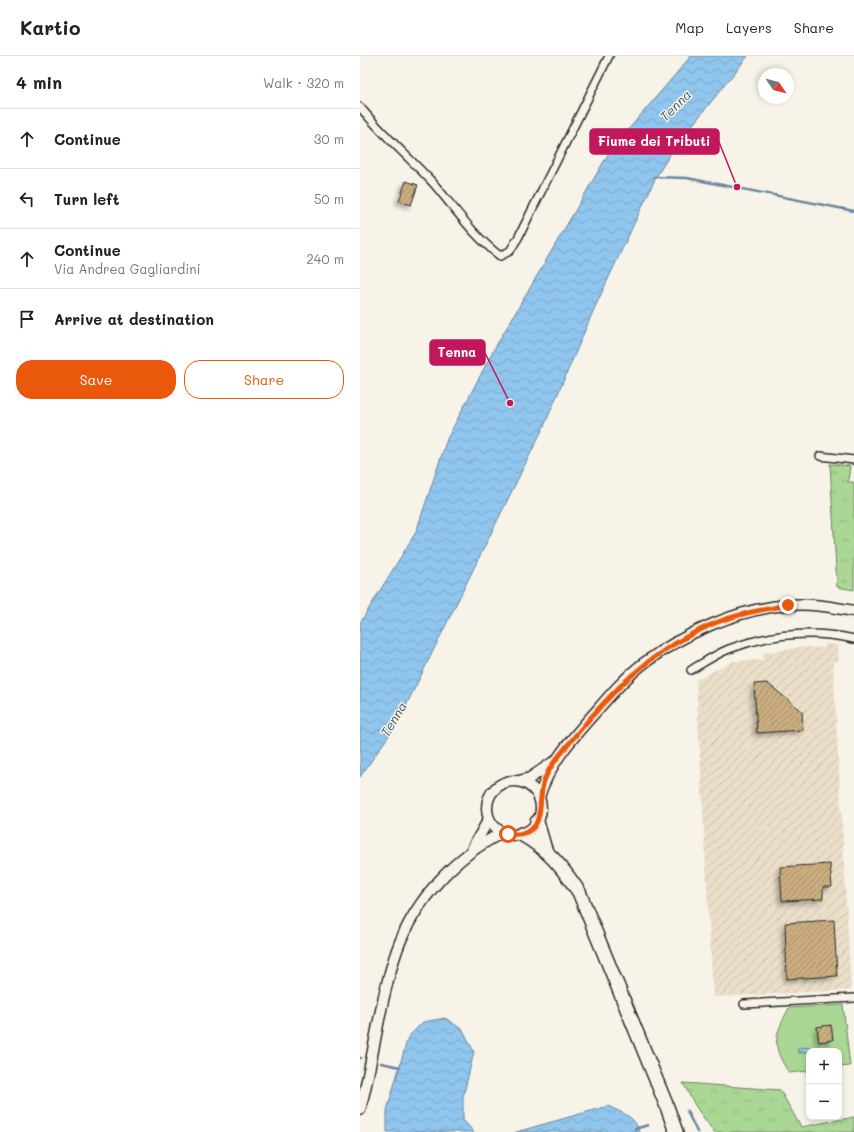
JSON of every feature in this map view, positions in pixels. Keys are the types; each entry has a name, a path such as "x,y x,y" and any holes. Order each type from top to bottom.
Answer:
{"highway":[{"path":"537,822 546,849"},
{"path":"521,834 546,849 565,871 579,892 666,1104 676,1132"},
{"path":"665,1132 666,1104"},
{"path":"666,1104 684,1132"}],"main road":[{"path":"539,797 544,780 555,760 610,696 643,664 670,645 707,626 751,612 788,605 826,606 854,611"},
{"path":"472,850 489,819 488,803 496,788 511,781 519,781 530,778 555,760"},
{"path":"489,819 497,829 502,832 515,835 521,834 533,828 537,822 541,806 539,797 527,784 519,781"},
{"path":"360,1110 369,1076 379,1019 397,950 408,926 428,894 472,850 502,832"}],"street":[{"path":"360,107 434,184 462,220 487,246 500,256 510,251 518,238 524,221 608,56"},
{"path":"820,456 854,460"},
{"path":"691,670 728,649 759,640 786,635 818,634 854,639"},
{"path":"744,1004 854,998"}],"shaded area":[{"path":"825,643 838,645 839,661 833,662 851,990 713,997 696,680 734,661 763,660 763,653 800,647 824,648"}],"green space":[{"path":"830,464 850,466 848,482 854,482 854,590 837,587"},
{"path":"843,1005 850,1066 842,1067 842,1048 812,1047 806,1048 806,1050 799,1053 806,1052 806,1071 789,1073 779,1055 777,1048 780,1026 789,1008","holes":["831,1025 833,1040 819,1042 817,1027"]},
{"path":"683,1083 780,1090 801,1127 854,1117 854,1132 714,1132 696,1107"}],"water":[{"name":"Tenna","path":"691,56 748,56 674,148 656,177 595,307 545,424 397,724 360,777 360,623 416,532 447,439 493,351 610,151"},
{"path":"445,1018 463,1030 474,1052 463,1097 463,1120 474,1132 387,1132 387,1110 408,1037 423,1022"},
{"path":"812,1047 806,1048 806,1052 798,1053 798,1048"},
{"path":"608,1106 623,1113 635,1122 639,1132 516,1132"}],"building":[{"path":"406,181 418,185 411,205 399,201"},
{"path":"767,683 802,711 803,730 757,733 754,684"},
{"path":"830,864 832,887 823,887 823,899 782,901 780,867"},
{"path":"834,920 837,976 787,979 785,923"},
{"path":"831,1025 833,1040 819,1042 817,1027"}],"waterway":[{"path":"654,177 687,178 854,211"},
{"path":"381,1063 400,1067"},
{"path":"687,1111 697,1132"},
{"path":"635,1129 648,1125"}],"place":[{"name":"Fiume dei Tributi","path":"737,187"},
{"name":"Tenna","path":"510,403"}],"route":[{"path":"508,834 521,834 533,828 540,814 541,806 539,797 544,780 555,760 610,696 643,664 670,645 707,626 751,612 788,605"}]}
